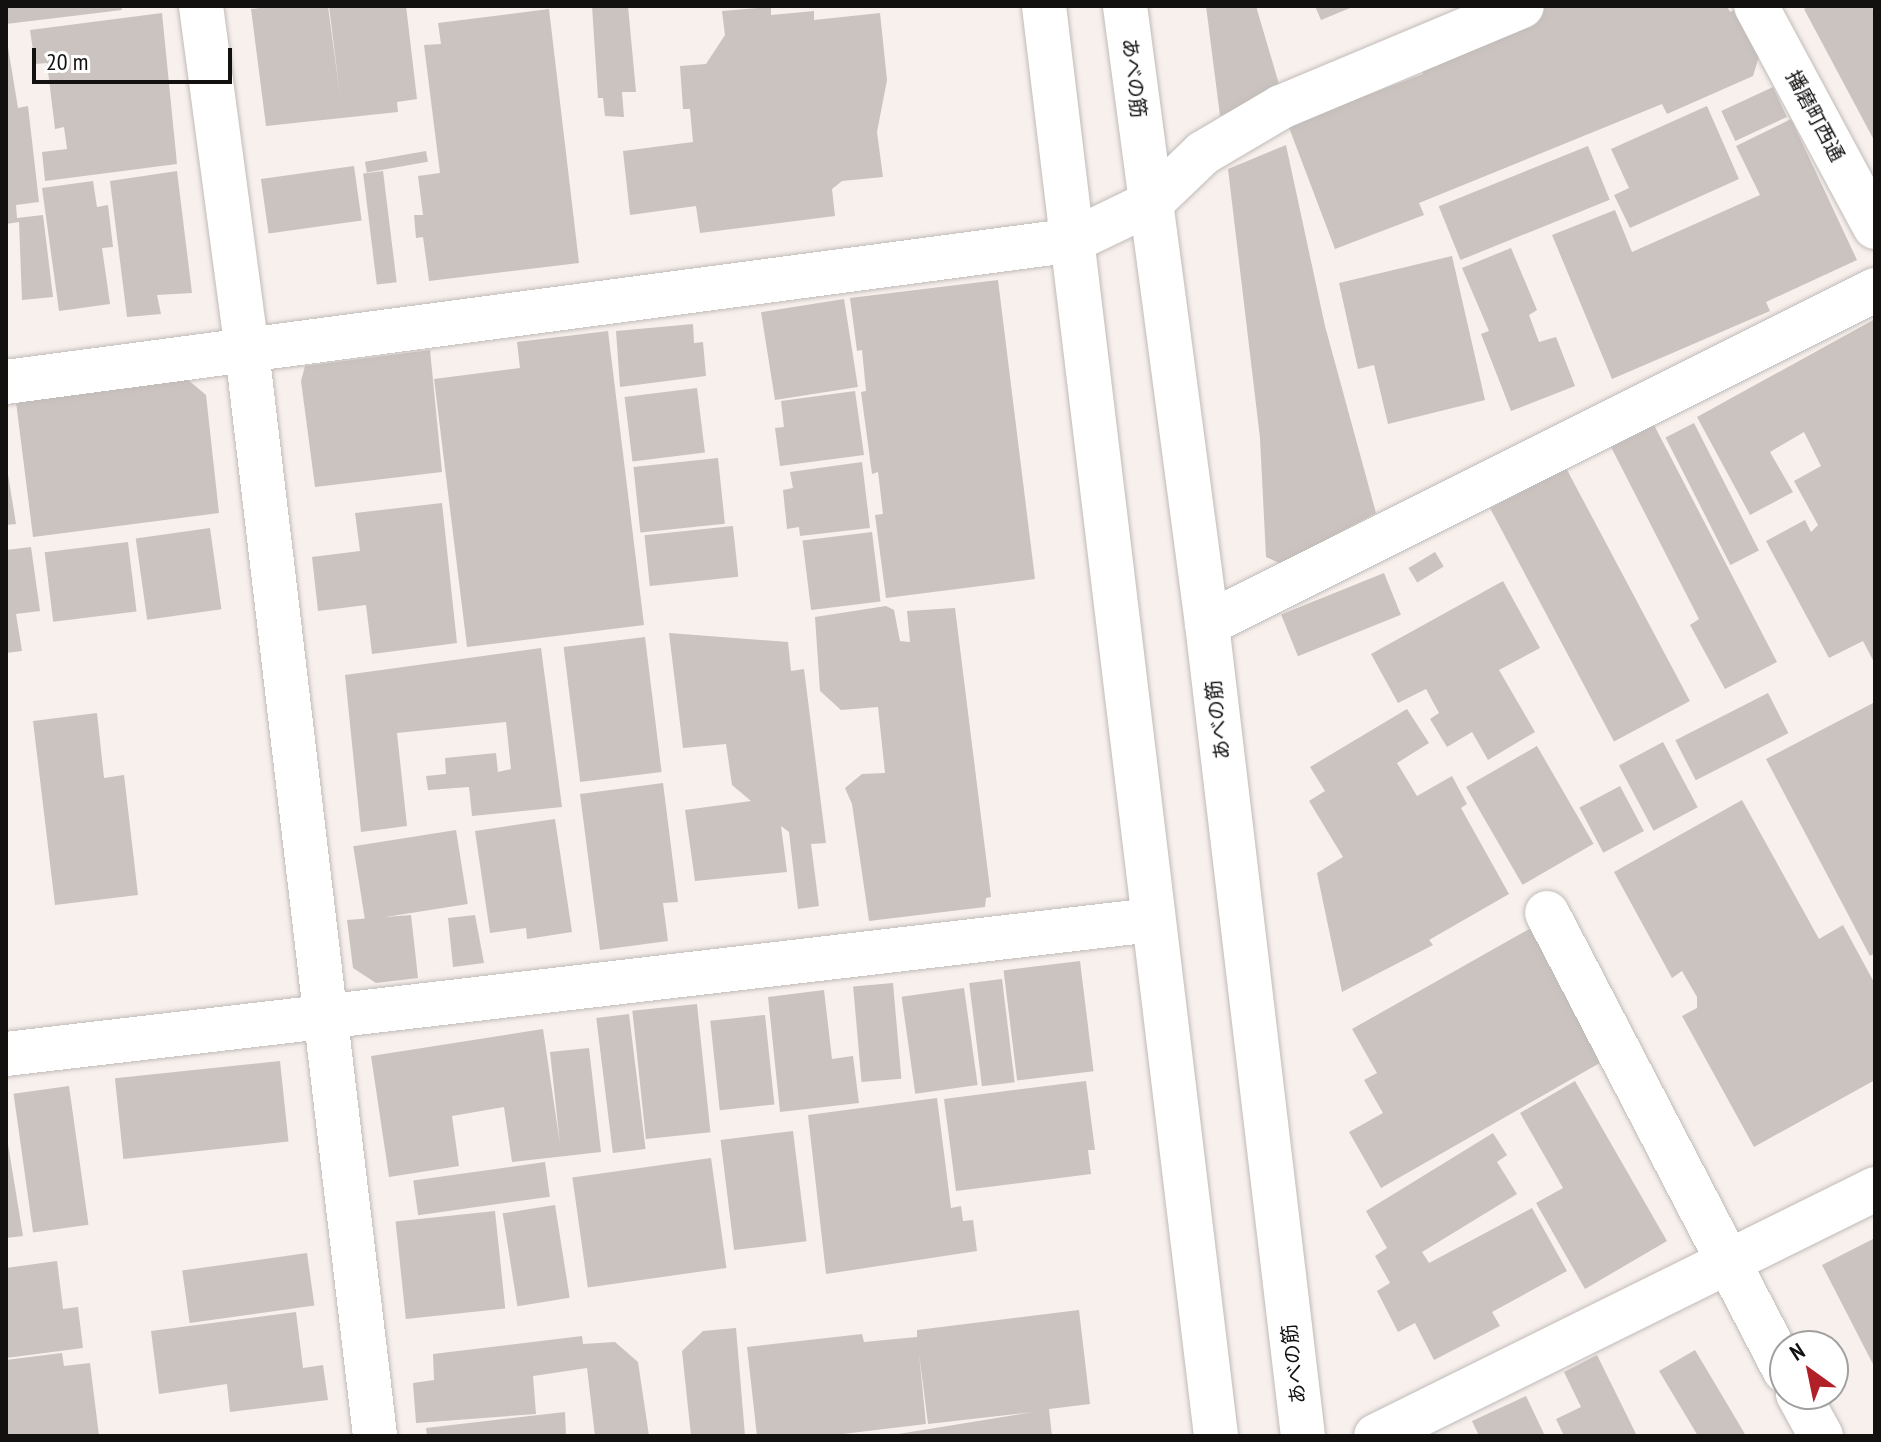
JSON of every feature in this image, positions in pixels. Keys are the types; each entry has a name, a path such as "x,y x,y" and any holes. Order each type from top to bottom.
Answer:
{"street":[{"path":"201,6 247,351 322,1015 375,1436"},
{"path":"1044,6 1074,240 1151,920 1216,1436"},
{"name":"あべの筋","path":"1125,6 1207,624 1303,1436"},
{"path":"6,382 1074,240 1151,203 1203,153 1281,107 1522,6"},
{"name":"播磨町西通","path":"1756,6 1875,227"},
{"path":"1207,624 1875,290"},
{"path":"1547,913 1725,1263 1769,1342"},
{"path":"6,1054 1151,920"},
{"path":"1376,1436 1875,1189"},
{"path":"1807,1410 1821,1436"}],"building":[{"path":"6,6 121,6 122,10 6,24"},
{"path":"328,6 340,96 329,6 406,6 417,99 397,102 398,112 266,126 251,9"},
{"path":"592,6 628,6 636,92 622,92 624,117 605,116 603,98 598,98"},
{"path":"1206,6 1256,6 1281,91 1220,116"},
{"path":"1315,6 1355,6 1321,20"},
{"path":"1546,6 1727,6 1730,12 1742,6 1761,50 1753,76 1667,114 1662,104 1419,203 1424,215 1335,249 1288,125 1423,74 1418,61"},
{"path":"1810,6 1871,6 1875,12 1875,142 1804,9"},
{"path":"771,7 771,15 814,11 814,20 880,13 887,80 877,132 883,177 842,181 832,189 835,216 700,233 696,206 630,215 623,151 693,142 690,109 683,109 680,66 706,64 725,35 722,11"},
{"path":"549,9 579,263 429,281 423,237 416,238 414,215 423,215 418,176 440,173 424,45 441,44 438,23"},
{"path":"162,13 177,164 45,181 42,152 67,149 64,127 55,129 47,63 35,64 30,30"},
{"path":"6,35 18,108 28,106 39,202 16,205 17,218 43,215 53,297 22,300 19,222 6,224"},
{"path":"1773,87 1787,117 1735,141 1721,111"},
{"path":"1707,106 1739,179 1630,228 1614,195 1629,188 1611,149"},
{"path":"1791,119 1857,260 1766,302 1770,311 1612,379 1552,235 1615,210 1632,252 1760,195 1736,146"},
{"path":"1286,145 1325,326 1376,513 1281,564 1266,557 1260,438 1228,169"},
{"path":"1588,146 1610,200 1460,260 1439,206"},
{"path":"426,151 428,162 367,173 365,162"},
{"path":"354,166 362,220 269,234 261,179"},
{"path":"177,171 192,293 157,295 161,314 127,317 110,181"},
{"path":"383,171 397,282 377,285 363,173"},
{"path":"93,181 97,207 108,205 113,247 102,248 110,304 59,311 42,188"},
{"path":"1511,248 1537,310 1529,315 1539,342 1556,337 1575,386 1511,411 1481,334 1489,331 1462,268"},
{"path":"1452,256 1485,400 1388,424 1374,365 1358,369 1339,283"},
{"path":"998,280 1035,579 886,598 875,515 883,514 878,472 872,474 861,392 866,391 862,350 857,351 850,298"},
{"path":"844,299 858,387 775,400 761,312"},
{"path":"1875,319 1875,664 1863,641 1829,658 1766,541 1805,520 1811,532 1818,525 1794,481 1821,466 1804,432 1770,452 1793,492 1750,515 1697,417"},
{"path":"693,324 694,343 703,342 706,376 620,387 616,331"},
{"path":"608,331 644,625 467,647 434,379 520,368 517,342"},
{"path":"430,350 442,472 315,487 301,381 305,366"},
{"path":"187,379 206,395 219,513 33,537 16,402"},
{"path":"697,388 705,453 632,461 625,397"},
{"path":"855,391 864,455 780,466 775,428 784,427 781,401"},
{"path":"1694,423 1759,550 1730,565 1665,438"},
{"path":"1654,425 1777,662 1725,689 1690,625 1699,619 1611,447"},
{"path":"718,458 725,524 640,533 633,467"},
{"path":"6,462 16,524 6,525"},
{"path":"862,462 870,528 800,536 799,527 787,529 783,490 793,488 790,472"},
{"path":"1566,468 1690,701 1614,741 1490,508"},
{"path":"442,503 457,643 372,654 366,605 318,611 312,557 360,551 355,513"},
{"path":"733,526 738,577 650,586 644,535"},
{"path":"210,528 221,609 147,620 136,538"},
{"path":"872,532 881,601 811,610 803,541"},
{"path":"128,542 137,611 53,622 45,552"},
{"path":"31,547 40,611 16,614 22,651 6,653 6,550"},
{"path":"1435,552 1444,567 1417,583 1408,568"},
{"path":"1384,573 1401,615 1298,656 1281,615"},
{"path":"1503,581 1540,648 1499,670 1535,732 1488,760 1472,732 1447,747 1430,719 1439,713 1426,689 1398,703 1371,654"},
{"path":"886,606 894,610 900,641 910,642 907,611 955,608 991,897 986,898 985,907 869,921 852,804 845,788 862,774 885,773 878,707 841,710 820,691 815,617"},
{"path":"669,633 788,642 791,671 804,669 826,843 811,844 819,906 798,909 789,832 781,826 787,872 695,881 685,810 751,801 732,785 726,744 683,748"},
{"path":"645,637 662,772 580,782 564,647"},
{"path":"541,648 562,807 472,816 469,787 428,790 426,776 446,774 445,758 496,753 498,772 511,769 506,722 397,733 407,826 361,832 345,675"},
{"path":"1768,693 1788,733 1696,780 1675,740"},
{"path":"1875,702 1875,953 1870,956 1766,759"},
{"path":"1407,709 1429,743 1397,763 1417,796 1452,776 1467,804 1461,808 1509,894 1429,940 1433,945 1342,992 1317,873 1343,857 1309,801 1325,791 1310,767"},
{"path":"97,713 104,778 124,775 138,895 55,905 33,721"},
{"path":"1663,742 1698,807 1654,831 1619,765"},
{"path":"1537,746 1594,844 1522,885 1466,787"},
{"path":"663,783 678,902 663,903 668,941 600,950 580,794"},
{"path":"1620,786 1644,831 1603,853 1579,808"},
{"path":"1742,800 1819,939 1843,925 1875,984 1875,1080 1754,1147 1682,1016 1697,1008 1697,997 1682,971 1672,978 1614,872"},
{"path":"555,819 572,932 527,939 526,928 490,933 475,831"},
{"path":"456,830 468,904 365,920 353,846"},
{"path":"411,915 418,978 376,983 353,968 347,920"},
{"path":"475,915 484,963 453,967 448,918"},
{"path":"1531,928 1605,1060 1381,1188 1349,1132 1383,1113 1364,1080 1377,1073 1352,1029"},
{"path":"1080,961 1094,1071 1017,1081 1004,970"},
{"path":"1002,979 1015,1082 982,1086 969,983"},
{"path":"893,983 901,1079 862,1082 853,986"},
{"path":"964,988 978,1085 915,1094 902,997"},
{"path":"824,990 832,1059 853,1056 859,1103 780,1112 768,997"},
{"path":"697,1004 710,1132 646,1139 632,1011"},
{"path":"629,1014 646,1149 613,1153 596,1018"},
{"path":"765,1015 774,1105 720,1110 710,1021"},
{"path":"543,1029 560,1144 550,1052 589,1048 601,1152 512,1162 504,1107 452,1116 459,1166 389,1177 371,1056"},
{"path":"280,1061 288,1142 123,1159 115,1078"},
{"path":"1086,1081 1095,1150 1088,1150 1091,1174 956,1191 944,1099"},
{"path":"1575,1081 1667,1241 1585,1289 1536,1203 1563,1188 1520,1113"},
{"path":"69,1086 88,1225 33,1232 14,1094"},
{"path":"937,1098 951,1208 961,1206 963,1221 973,1220 977,1251 826,1274 808,1115"},
{"path":"793,1131 807,1241 734,1250 721,1140"},
{"path":"6,1132 23,1236 6,1238"},
{"path":"1493,1133 1507,1155 1497,1162 1517,1194 1422,1252 1429,1263 1532,1208 1567,1271 1492,1312 1500,1326 1434,1360 1415,1323 1398,1332 1377,1291 1390,1283 1375,1256 1387,1248 1366,1211"},
{"path":"711,1158 726,1268 588,1287 572,1177"},
{"path":"545,1162 550,1197 418,1215 413,1181"},
{"path":"555,1205 570,1298 517,1306 503,1213"},
{"path":"495,1211 505,1308 406,1319 396,1221"},
{"path":"1875,1238 1875,1368 1822,1265"},
{"path":"307,1253 314,1305 190,1323 182,1271"},
{"path":"57,1261 63,1309 78,1307 83,1348 6,1358 6,1268"},
{"path":"1079,1310 1090,1404 1049,1409 1052,1436 886,1436 1033,1412 928,1424 919,1353 926,1424 826,1436 757,1436 747,1347 862,1334 864,1342 917,1337 917,1330"},
{"path":"296,1312 303,1368 323,1365 328,1400 230,1412 227,1384 159,1394 151,1331"},
{"path":"736,1328 745,1436 691,1436 682,1351 703,1331"},
{"path":"582,1336 583,1344 615,1342 638,1362 649,1436 595,1436 587,1368 533,1376 536,1414 416,1423 413,1383 434,1380 433,1354"},
{"path":"1695,1350 1746,1436 1698,1436 1659,1371"},
{"path":"62,1353 64,1366 90,1363 99,1436 6,1436 6,1360"},
{"path":"1597,1355 1637,1436 1564,1436 1556,1419 1581,1407 1564,1372"},
{"path":"1526,1396 1545,1436 1479,1436 1472,1421"},
{"path":"565,1412 566,1436 427,1436 426,1428"}]}
